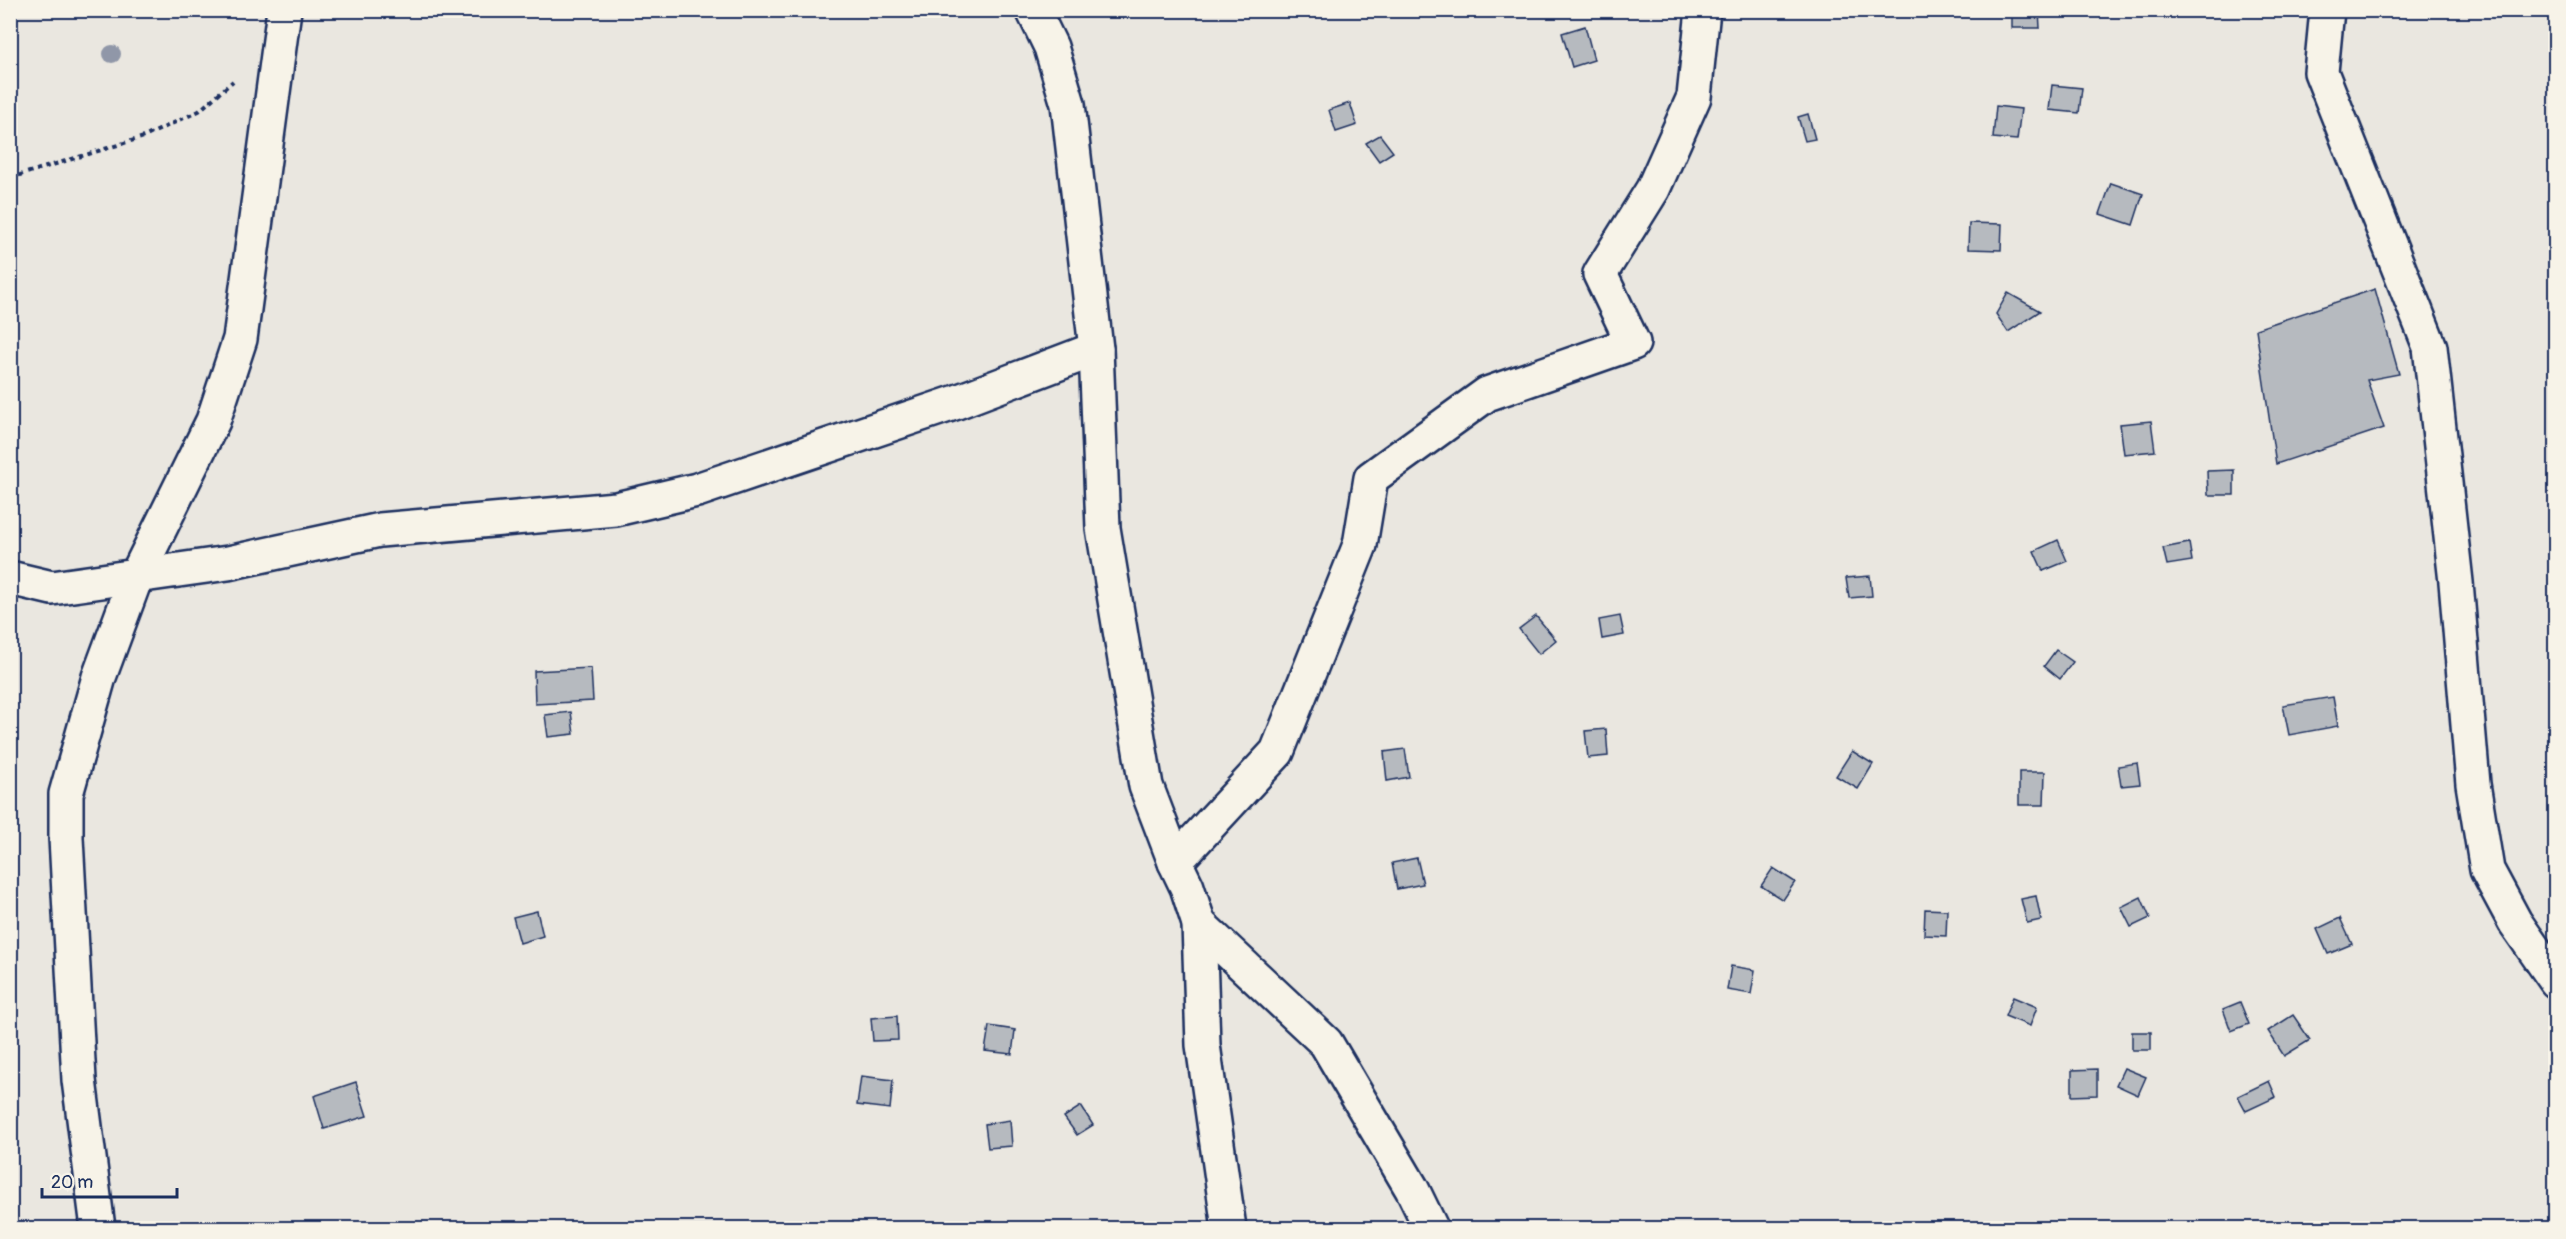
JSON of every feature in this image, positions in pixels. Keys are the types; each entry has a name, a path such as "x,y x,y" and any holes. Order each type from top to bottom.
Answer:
{"street":[{"path":"1033,10 1051,47 1068,104 1096,349 1103,528 1106,550 1146,786 1187,887 1199,924 1203,1045 1229,1228"},
{"path":"1175,862 1277,752 1360,544 1371,478 1487,394 1633,343 1600,274 1653,189 1694,97 1703,10"},
{"path":"2327,10 2321,72 2430,347 2456,582 2472,784 2487,870 2515,922 2556,981"},
{"path":"98,1228 79,1080 66,838 66,794 99,677 136,577 213,421 240,339 282,25"},
{"path":"10,578 52,588 228,563 380,530 615,509 708,486 954,403 1096,349"},
{"path":"1199,924 1326,1043 1412,1189 1431,1228"}],"path":[{"path":"10,178 144,138 199,111 282,25"}],"building":[{"path":"2012,10 2039,10 2040,28 2012,28"},
{"path":"1585,26 1594,60 1572,67 1562,33"},
{"path":"2052,85 2082,88 2079,113 2049,110"},
{"path":"1350,103 1357,125 1336,132 1329,110"},
{"path":"1996,106 2021,109 2017,140 1993,138"},
{"path":"1808,114 1815,139 1805,141 1798,117"},
{"path":"1380,135 1393,152 1379,161 1366,143"},
{"path":"2111,183 2143,194 2133,225 2100,214"},
{"path":"1969,223 2002,224 2001,250 1968,249"},
{"path":"2375,289 2399,374 2367,380 2384,428 2276,464 2256,329"},
{"path":"2008,293 2040,311 2008,332 1996,314"},
{"path":"2151,421 2155,451 2124,454 2120,424"},
{"path":"2234,470 2234,495 2208,495 2207,471"},
{"path":"2058,540 2067,561 2043,571 2034,551"},
{"path":"2189,543 2192,561 2167,565 2163,548"},
{"path":"1870,576 1872,596 1849,598 1846,578"},
{"path":"1536,616 1556,640 1539,654 1519,629"},
{"path":"1620,616 1624,635 1602,639 1599,620"},
{"path":"2056,650 2073,662 2060,679 2044,666"},
{"path":"591,668 593,701 535,704 534,671"},
{"path":"2333,697 2338,726 2289,735 2283,705"},
{"path":"571,712 574,734 548,737 545,715"},
{"path":"1606,729 1608,756 1588,758 1585,731"},
{"path":"1405,749 1409,777 1387,781 1384,752"},
{"path":"1852,751 1873,764 1858,789 1836,776"},
{"path":"2137,763 2140,784 2121,786 2118,766"},
{"path":"2019,772 2045,772 2044,805 2019,805"},
{"path":"1417,858 1423,884 1397,889 1392,863"},
{"path":"1773,868 1795,882 1783,900 1761,886"},
{"path":"2036,896 2041,920 2027,923 2021,899"},
{"path":"2141,897 2150,918 2131,927 2121,907"},
{"path":"1925,909 1947,910 1946,936 1924,935"},
{"path":"537,911 543,936 520,943 513,917"},
{"path":"2340,918 2352,944 2328,954 2317,929"},
{"path":"1731,966 1755,970 1751,994 1727,990"},
{"path":"2013,997 2037,1007 2030,1026 2005,1016"},
{"path":"2240,1002 2249,1024 2231,1031 2223,1009"},
{"path":"2293,1015 2310,1040 2284,1056 2268,1031"},
{"path":"897,1016 898,1040 873,1041 871,1018"},
{"path":"989,1026 1015,1030 1012,1054 985,1051"},
{"path":"2132,1032 2151,1032 2151,1050 2132,1050"},
{"path":"2124,1068 2146,1077 2138,1095 2116,1085"},
{"path":"2097,1069 2097,1095 2072,1096 2072,1070"},
{"path":"861,1076 893,1080 890,1109 857,1105"},
{"path":"2269,1081 2276,1097 2246,1111 2238,1096"},
{"path":"356,1082 367,1116 324,1129 314,1096"},
{"path":"1081,1106 1093,1125 1077,1135 1064,1117"},
{"path":"1010,1120 1012,1146 988,1148 985,1124"}]}
